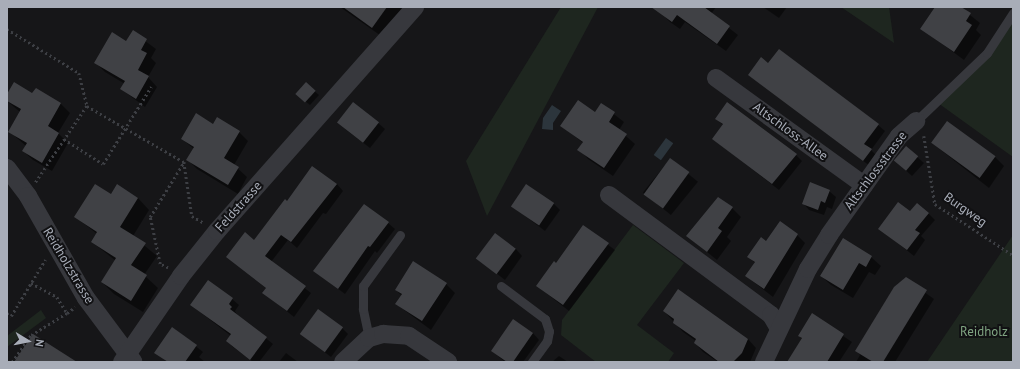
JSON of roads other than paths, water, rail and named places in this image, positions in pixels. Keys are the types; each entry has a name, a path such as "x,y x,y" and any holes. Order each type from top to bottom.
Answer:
{"street":[{"name":"Feldstrasse","path":"127,359 181,276 217,231 369,61 397,25 415,7"},
{"name":"Altschloss-Allee","path":"716,78 864,185"},
{"name":"Altschlossstrasse","path":"764,362 808,269 864,185 899,136 916,121"},
{"name":"Reidholzstrasse","path":"7,168 28,196 86,298 127,359"},
{"path":"609,195 771,315 779,329"},
{"path":"343,362 369,338 384,334 409,336 448,362"}],"lane":[{"name":"Altschlossstrasse","path":"916,121 987,53 1013,12"},
{"path":"369,338 363,309 363,286 400,235"},
{"path":"501,286 545,319 548,331 547,341 532,362"}],"park label":[{"name":"Reidholz","path":"984,332"}]}
